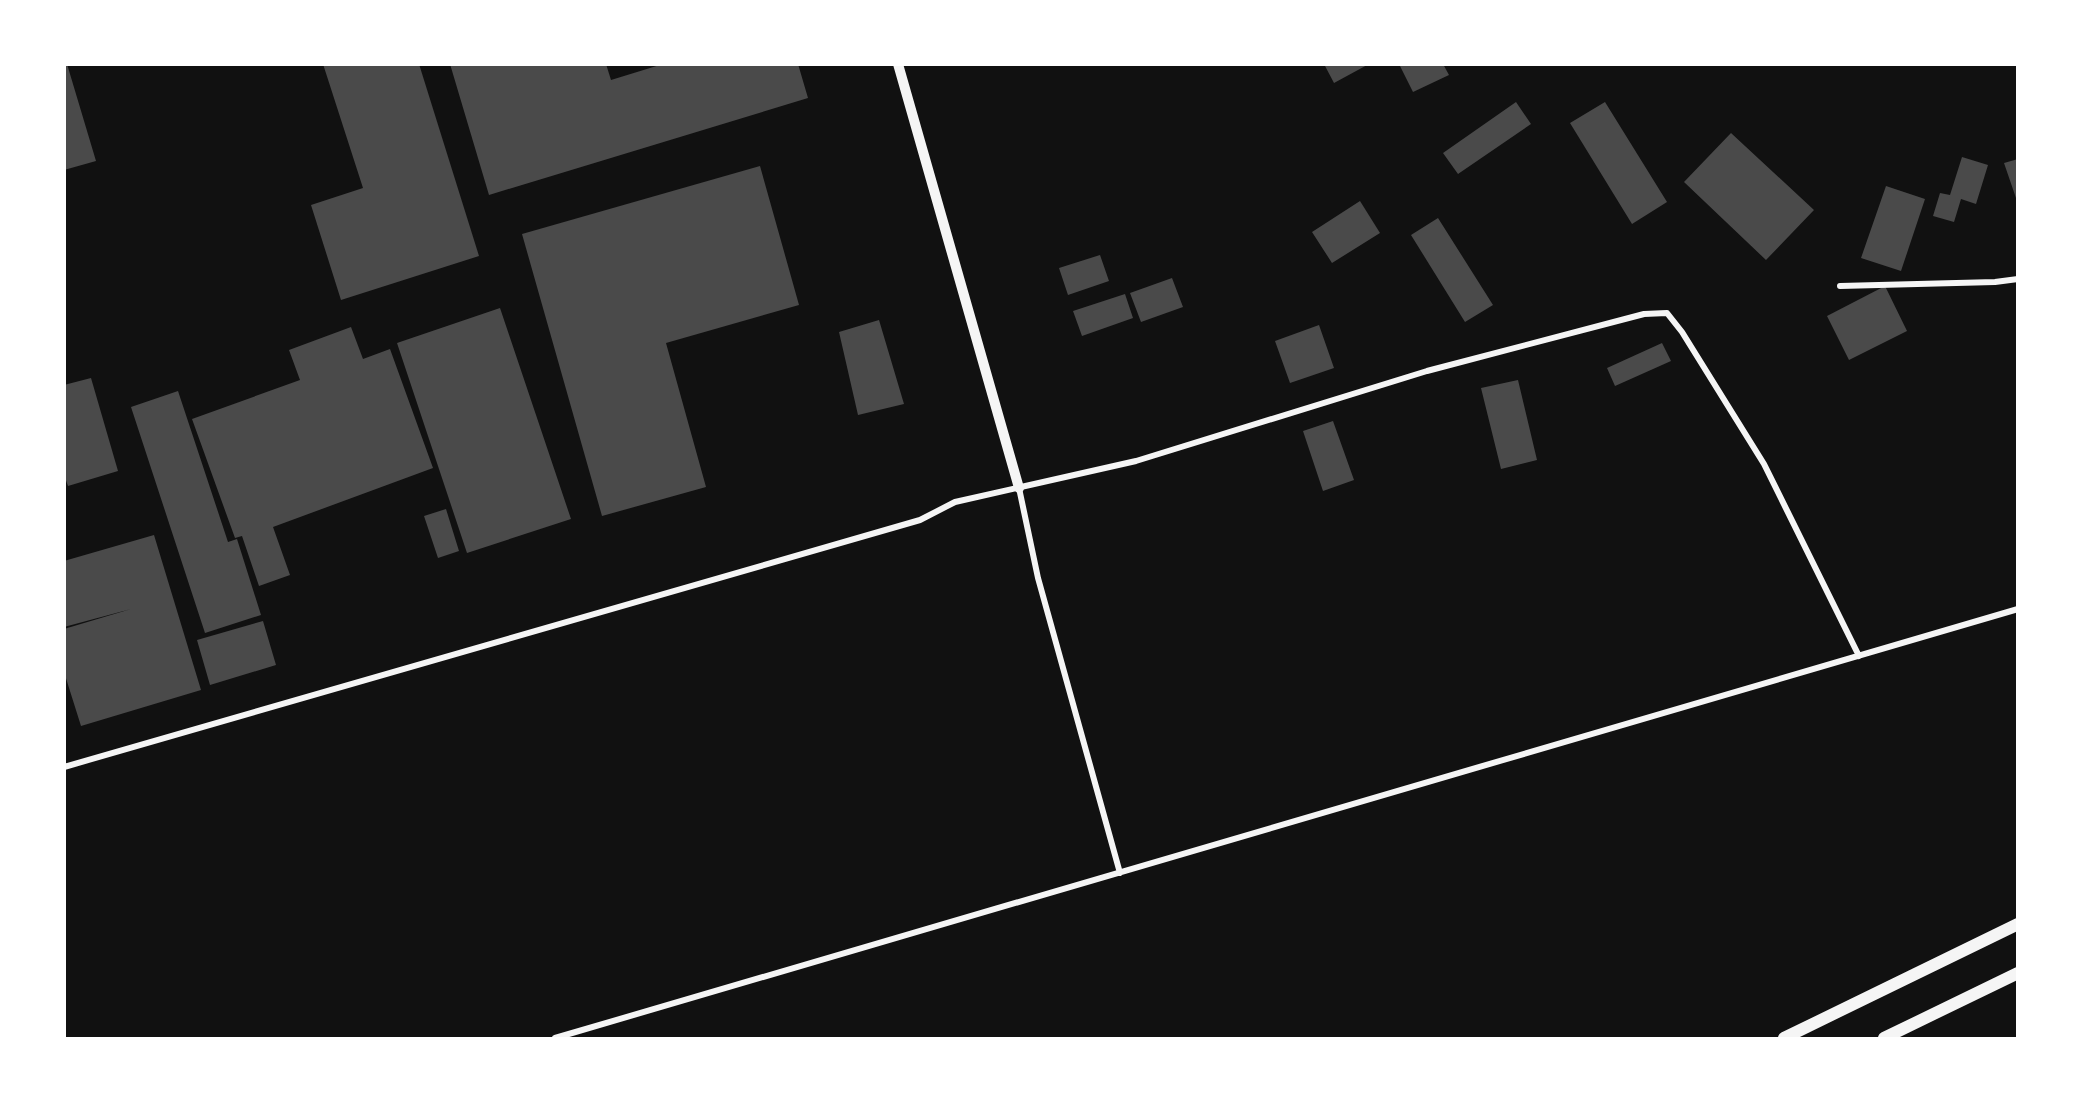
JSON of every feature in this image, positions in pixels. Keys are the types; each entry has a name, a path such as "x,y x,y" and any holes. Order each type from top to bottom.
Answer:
{"main road":[{"path":"1784,1038 2018,924"},
{"path":"1884,1038 2018,973"}],"street":[{"path":"898,64 1019,488 1038,578 1120,873"},
{"path":"1840,286 1995,282 2018,279"},
{"path":"64,767 920,520 955,502 1147,458 1427,371 1644,314 1667,313 1682,332 1764,464 1858,656"},
{"path":"555,1038 2018,609"}],"building":[{"path":"64,64 67,64 96,161 64,170"},
{"path":"323,64 419,64 479,256 341,300 311,205 363,188"},
{"path":"450,64 606,64 611,80 663,64 798,64 808,98 489,195"},
{"path":"1324,64 1369,64 1334,83"},
{"path":"1399,64 1443,64 1449,75 1413,92"},
{"path":"1516,102 1531,124 1458,174 1443,153"},
{"path":"1605,102 1667,202 1632,224 1570,123"},
{"path":"1731,133 1814,210 1766,260 1684,182"},
{"path":"1962,157 1988,165 1976,204 1961,199 1954,222 1933,216 1940,193 1950,195"},
{"path":"2018,159 2018,201 2017,201 2004,163"},
{"path":"760,166 799,305 666,343 706,487 602,516 522,234"},
{"path":"1886,186 1925,199 1901,271 1861,258"},
{"path":"1360,201 1380,233 1332,263 1312,232"},
{"path":"1438,218 1493,305 1465,322 1411,235"},
{"path":"1100,255 1109,281 1068,295 1059,268"},
{"path":"1172,278 1183,307 1141,322 1130,293"},
{"path":"1885,286 1907,331 1849,360 1827,316"},
{"path":"1125,294 1133,318 1082,336 1073,311"},
{"path":"500,308 571,519 467,553 397,343"},
{"path":"879,320 904,404 858,415 839,332"},
{"path":"1319,325 1334,368 1290,383 1275,341"},
{"path":"351,327 363,359 390,349 433,468 273,527 290,575 259,586 242,536 235,538 192,419 300,380 289,350"},
{"path":"1662,343 1671,361 1615,386 1607,368"},
{"path":"91,378 118,471 68,486 64,475 64,385"},
{"path":"1518,380 1537,460 1501,469 1481,388"},
{"path":"178,391 228,542 237,539 261,615 205,633 131,407"},
{"path":"1333,421 1354,480 1323,491 1303,431"},
{"path":"446,509 459,551 438,558 424,516"},
{"path":"154,535 201,690 81,726 64,672 64,629 131,609 64,627 64,561"},
{"path":"263,621 276,665 210,685 197,640"}]}
